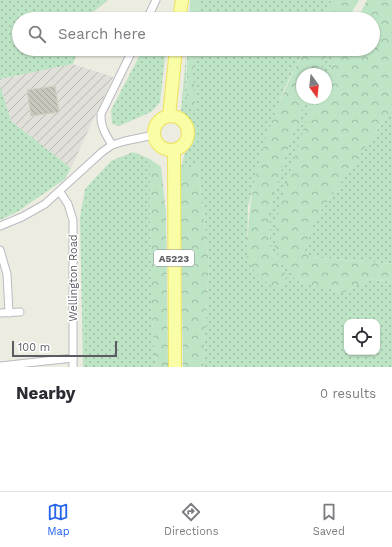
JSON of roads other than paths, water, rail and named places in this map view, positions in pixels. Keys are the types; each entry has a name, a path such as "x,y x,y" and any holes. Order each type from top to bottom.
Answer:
{"main road":[{"path":"180,12 182,0"},
{"path":"169,116 175,56"},
{"path":"169,116 175,117 185,123 188,134 184,144 174,150 163,148 156,140 154,135 154,130 160,120 169,116"},
{"name":"A5223","path":"174,150 175,367"}],"street":[{"path":"150,12 156,0"},
{"path":"112,145 104,131 101,122 101,114 130,56"},
{"path":"0,226 22,217 45,204 60,192 102,152 112,145 154,135"},
{"name":"Wellington Road","path":"60,192 68,204 73,220 73,367"},
{"path":"0,250 7,274 9,313"},
{"path":"0,313 20,312"},
{"path":"0,366 73,358"}]}
